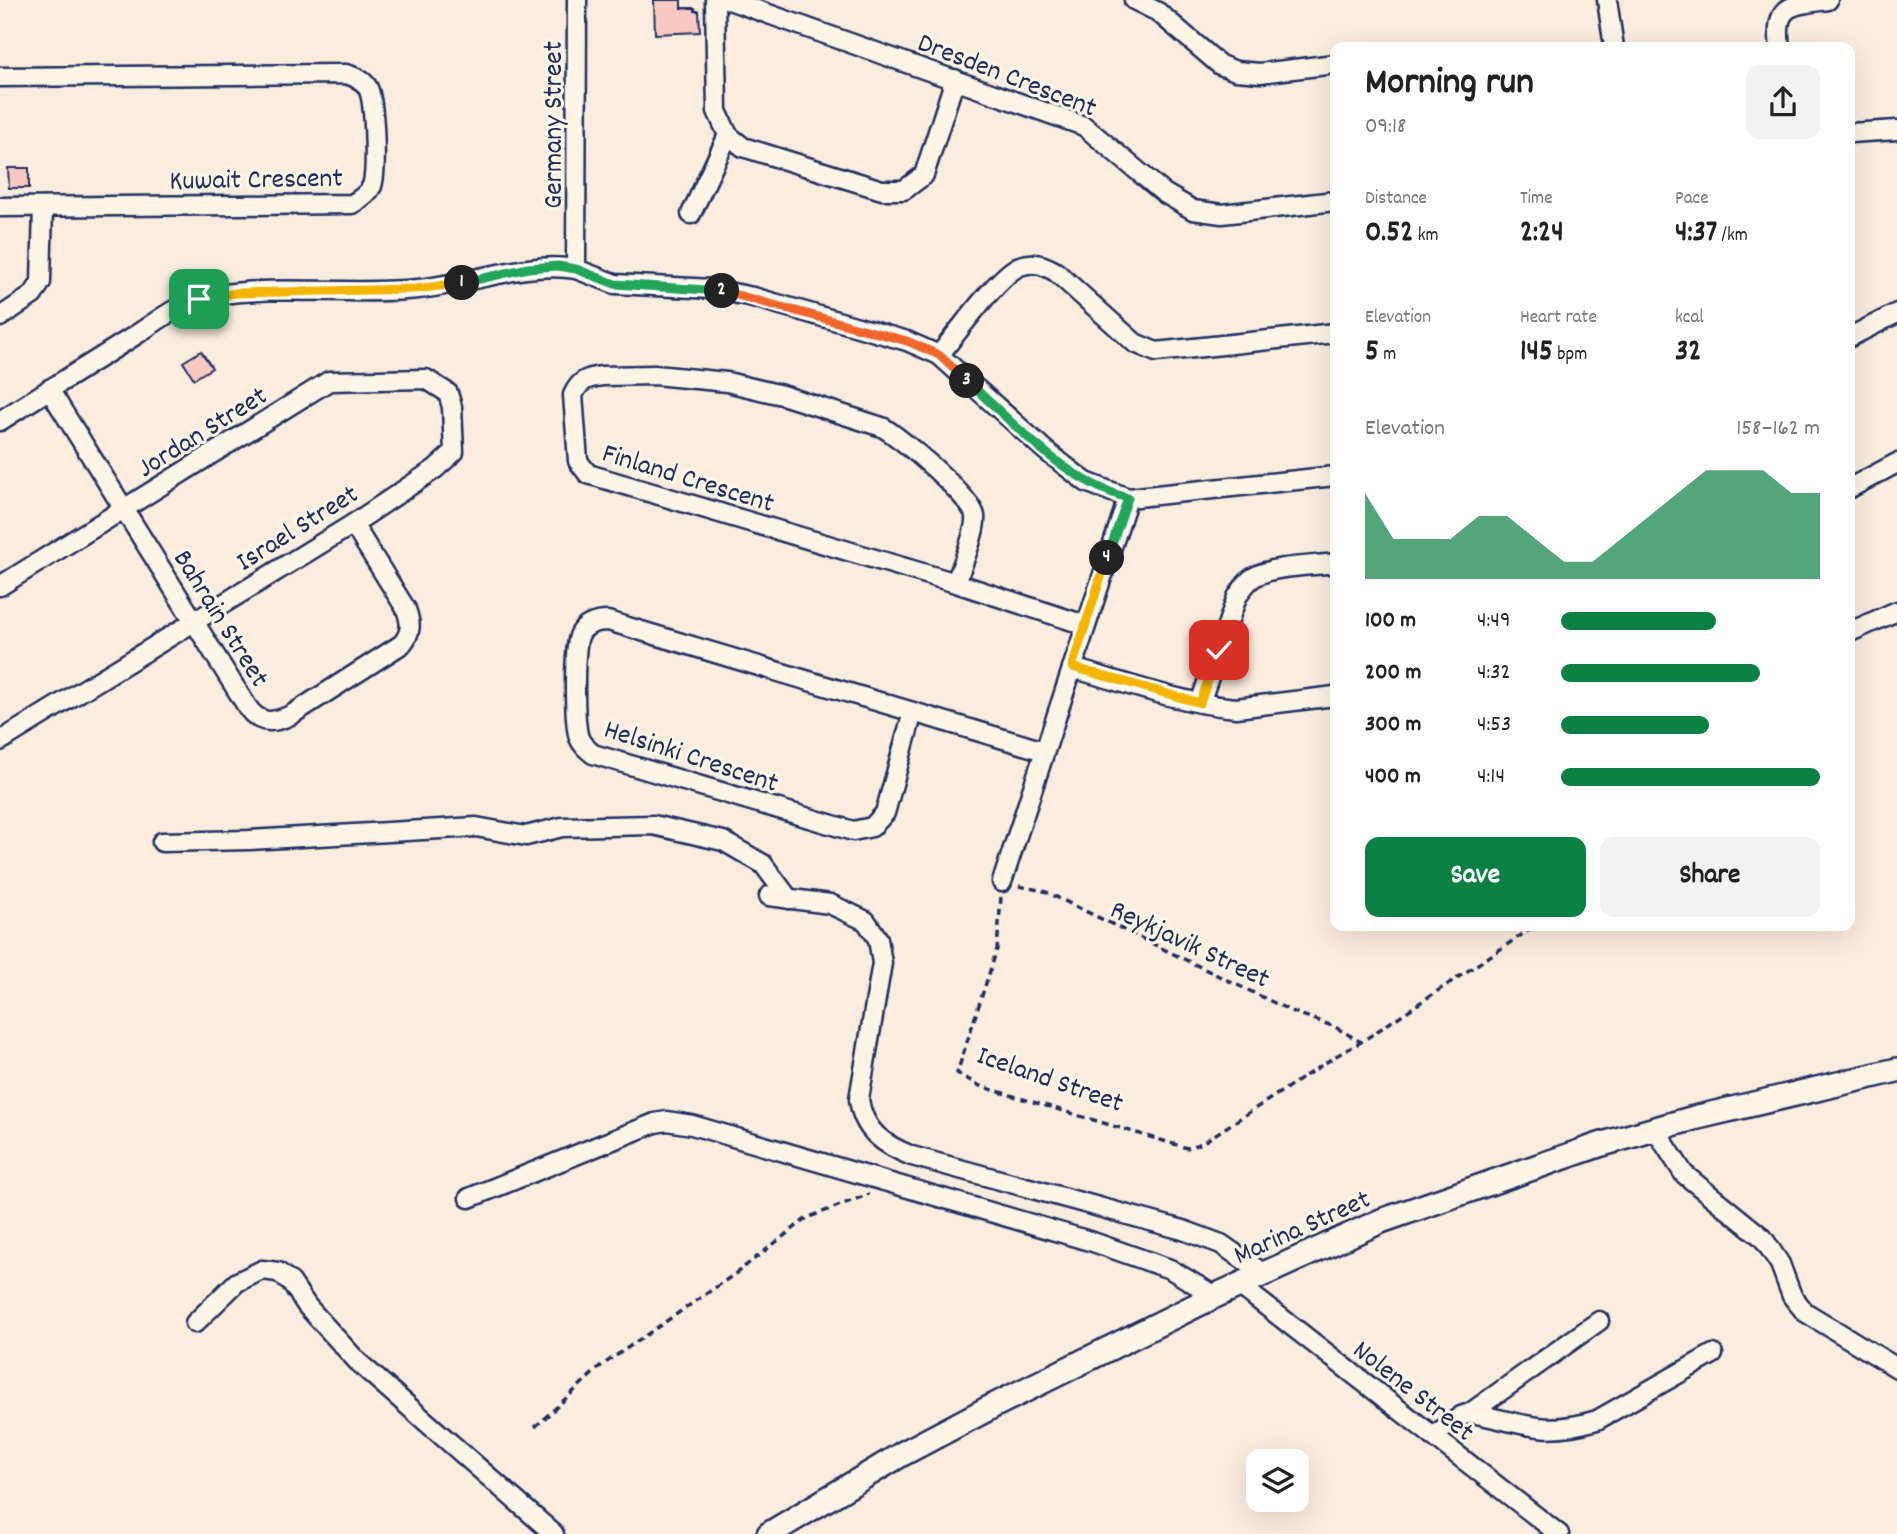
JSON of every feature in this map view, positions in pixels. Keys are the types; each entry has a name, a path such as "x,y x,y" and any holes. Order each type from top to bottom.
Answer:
{"main road":[{"name":"Marina Street","path":"769,1534 823,1499 902,1454 1214,1296 1381,1221 1599,1145 1897,1070"}],"street":[{"name":"Germany Street","path":"576,269 577,0"},
{"path":"715,0 717,111 728,135 743,147 882,190 904,190 924,175 956,79"},
{"name":"Dresden Crescent","path":"729,0 1084,125 1164,193 1193,210 1222,214 1330,202"},
{"path":"1134,0 1158,12 1214,60 1236,71 1260,74 1330,65"},
{"path":"1607,0 1613,42"},
{"path":"1779,42 1778,29 1784,12 1795,4 1828,0"},
{"name":"Kuwait Crescent","path":"0,77 331,73 355,77 368,89 372,103 374,171 371,187 352,204 0,207"},
{"path":"1855,133 1897,130"},
{"path":"691,214 728,135"},
{"path":"0,317 33,295 41,282 43,206"},
{"path":"939,355 1008,273 1033,263 1044,265 1056,272 1135,343 1156,352 1330,334"},
{"path":"0,421 188,303 210,296 416,289 466,282 528,268 558,266 576,269 615,284 713,289 753,297 907,341 939,355 1045,451 1086,482 1128,498 1330,477"},
{"path":"1855,334 1897,313"},
{"name":"Finland Crescent","path":"956,583 974,524 974,511 954,487 897,435 882,427 782,395 695,377 587,377 576,388 573,395 578,461 581,470 588,474 956,583 1084,625"},
{"name":"Jordan Street","path":"0,586 329,382 426,379 445,389"},
{"name":"Bahrain Street","path":"49,389 258,719 272,722 291,715 402,644 410,630 406,609 353,524"},
{"name":"Israel Street","path":"0,741 353,524 451,456 455,444 452,407 445,389"},
{"path":"1855,485 1897,463"},
{"path":"1002,882 1084,625 1128,498"},
{"path":"1200,703 1237,597 1247,583 1256,575 1267,572 1330,564"},
{"path":"1855,630 1897,611"},
{"name":"Helsinki Crescent","path":"913,712 885,813 872,827 853,831 593,754 584,748 578,729 576,642 584,629 591,624 608,621 1044,751"},
{"path":"1072,667 1200,703 1236,708 1330,697"},
{"path":"162,842 290,838 476,827 526,836 562,827 653,825 723,841 764,864 789,899"},
{"path":"769,896 830,904 857,915 873,930 878,939 882,964 859,1099 864,1120 881,1141 912,1156 1183,1230 1221,1244 1264,1274"},
{"path":"469,1198 545,1169 638,1128 667,1121 692,1125 1106,1246 1170,1269 1214,1296"},
{"path":"1656,1129 1684,1174 1763,1238 1780,1264 1792,1296 1805,1312 1897,1368"},
{"path":"195,1323 244,1278 262,1270 278,1272 291,1282 307,1306 358,1362 554,1534"},
{"name":"Nolene Street","path":"1239,1285 1559,1534"},
{"path":"1433,1436 1461,1416 1470,1413 1599,1321"},
{"path":"1470,1413 1535,1429 1580,1425 1597,1420 1713,1354"}],"path":[{"name":"Iceland Street","path":"1002,882 996,949 957,1073 980,1086 1187,1148 1202,1143 1361,1042 1528,931"},
{"name":"Reykjavik Street","path":"1002,882 1044,891 1291,1011 1335,1027 1361,1042"},
{"path":"535,1427 601,1366 735,1275 807,1218 894,1185"}],"building":[{"path":"654,0 681,0 681,8 695,8 695,11 699,11 700,32 655,34"},
{"path":"8,168 29,168 29,188 9,188"},
{"path":"201,351 212,368 194,379 183,362"}],"route":[{"path":"199,299 236,293 416,289 466,282 528,268 558,266 576,269 615,284 713,289 753,297 907,341 939,355 1045,451 1086,482 1128,498 1072,667 1200,703 1219,650"}]}
